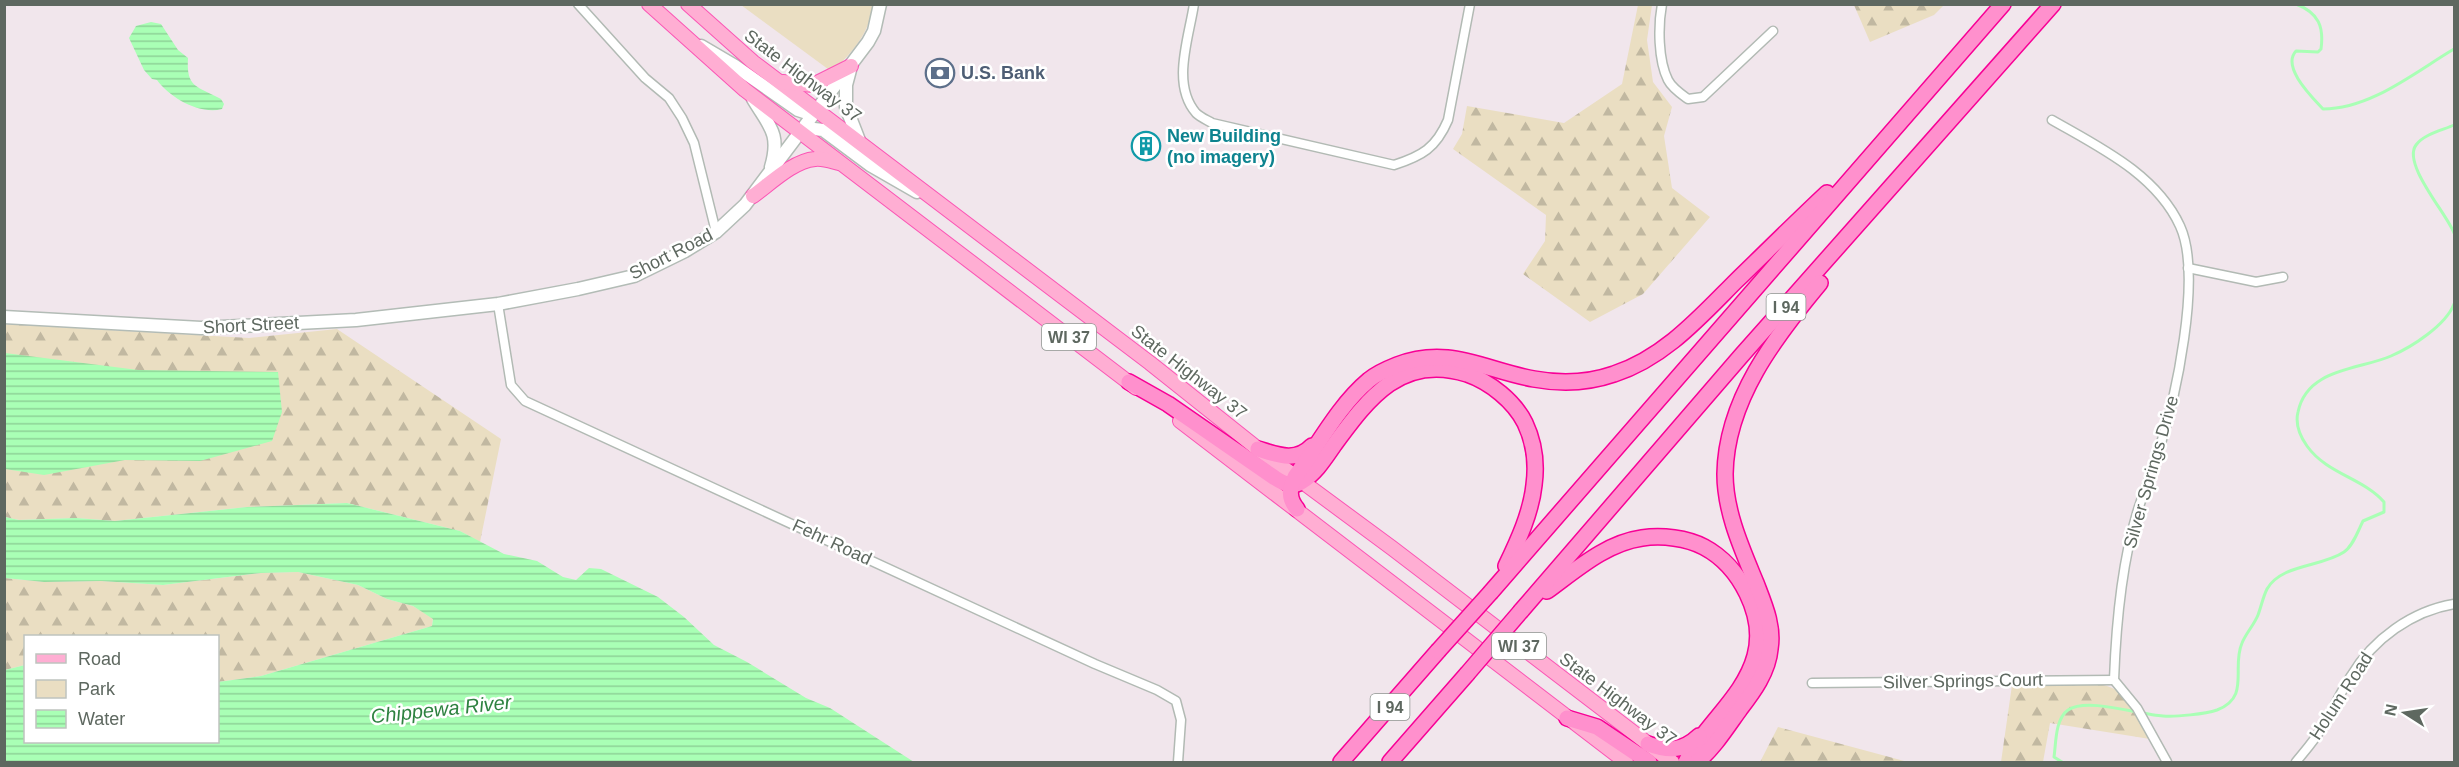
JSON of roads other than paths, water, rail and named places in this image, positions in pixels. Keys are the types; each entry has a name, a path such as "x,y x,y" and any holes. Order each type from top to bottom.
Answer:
{"highway":[{"name":"I 94","path":"1341,762 2003,4"},
{"name":"I 94","path":"1390,762 1741,356 2053,4"},
{"path":"1297,509 1290,498 1296,481 1336,419 1357,391 1373,377 1399,364 1417,359 1456,358 1529,378 1564,383 1599,379 1633,367 1659,351 1695,321 1861,159 1870,157"},
{"path":"1698,762 1725,730 1759,682 1770,650 1769,619 1739,541 1729,504 1725,474 1735,420 1748,386 1771,344 1906,180 1912,164"},
{"path":"1129,382 1168,404 1276,479 1296,481 1321,463 1367,401 1383,387 1411,373 1438,369 1477,378 1514,406 1529,432 1536,469 1530,507 1518,540 1495,587"},
{"path":"1258,449 1283,457 1291,458 1300,455 1336,419"},
{"path":"1523,609 1593,558 1630,541 1648,537 1668,537 1704,547 1721,559 1738,579 1750,602 1755,618 1757,639 1752,666 1686,762"},
{"path":"1648,744 1667,750 1686,747 1721,712"},
{"path":"1567,718 1597,727 1649,762"}],"main road":[{"name":"WI 37","path":"649,4 749,93 1626,762"},
{"name":"State Highway 37","path":"688,4 730,44 1180,386 1296,481 1392,548 1672,762"},
{"path":"776,80 794,85 813,85 851,66"},
{"path":"753,196 794,167 808,161 822,159 842,164"}],"street":[{"path":"578,4 645,78 669,98 682,118 694,143 716,232"},
{"name":"Short Road","path":"498,304 634,276 685,251 716,232 753,196 815,109 851,66 874,32 880,4"},
{"path":"1194,4 1182,76 1185,94 1196,114 1212,123 1394,165 1411,160 1428,150 1440,137 1448,120 1470,4"},
{"path":"1662,4 1659,43 1667,80 1675,90 1688,99 1703,97 1773,31"},
{"path":"688,41 722,58 798,110 804,112 815,109"},
{"path":"851,66 846,85 846,107 860,143"},
{"path":"749,93 770,122 774,133 775,150 767,176"},
{"name":"Silver Springs Drive","path":"2052,120 2128,165 2165,202 2180,225 2188,268 2181,351 2167,423 2137,514 2127,554 2115,651 2114,680"},
{"path":"800,132 823,130 877,170 945,207"},
{"path":"2188,268 2256,282 2283,277"},
{"name":"Short Street","path":"4,317 201,328 356,320 498,304"},
{"name":"Fehr Road","path":"498,304 511,385 525,400 1095,664 1157,690 1176,701 1181,720 1178,762"},
{"name":"Holum Road","path":"2296,762 2320,731 2352,674 2372,647 2396,627 2434,607 2454,604"},
{"path":"2114,680 2131,698 2167,762"},
{"name":"Silver Springs Court","path":"1812,683 2114,680"}],"water":[{"path":"151,22 161,24 178,50 188,58 191,81 199,88 221,99 224,104 222,109 204,110 186,104 177,99 157,80 152,79 144,70 129,38 136,26"},
{"path":"5,353 138,370 278,372 282,412 272,441 200,461 125,460 44,475 5,469"},
{"name":"Chippewa River","path":"347,503 460,531 504,554 537,561 563,577 576,580 589,568 601,569 658,597 714,645 806,698 830,708 914,762 5,762 5,670 24,665 24,743 219,743 219,682 261,676 432,626 433,619 413,606 387,599 358,585 298,572 261,573 163,585 101,581 44,582 5,578 5,517 19,520 76,518 115,521 247,507"}],"waterway":[{"path":"2296,4 2315,16 2322,34 2322,41 2318,52 2296,51 2292,58 2292,65 2300,82 2323,109 2358,103 2375,96 2392,88 2454,49"},
{"path":"2454,125 2419,141 2413,153 2420,176 2454,233"},
{"path":"2062,762 2054,757 2058,725 2064,714 2077,706 2101,706 2153,715 2175,716 2217,710 2234,698 2237,690 2238,662 2242,643 2273,581 2292,570 2325,561 2344,552 2353,542 2363,521 2384,512 2384,502 2375,494 2325,463 2307,446 2300,434 2297,421 2303,398 2323,379 2378,361 2409,347 2444,320 2454,304"}],"place":[{"name":"U.S. Bank","path":"940,73"},
{"name":"New Building (no imagery)","path":"1146,146"}]}
